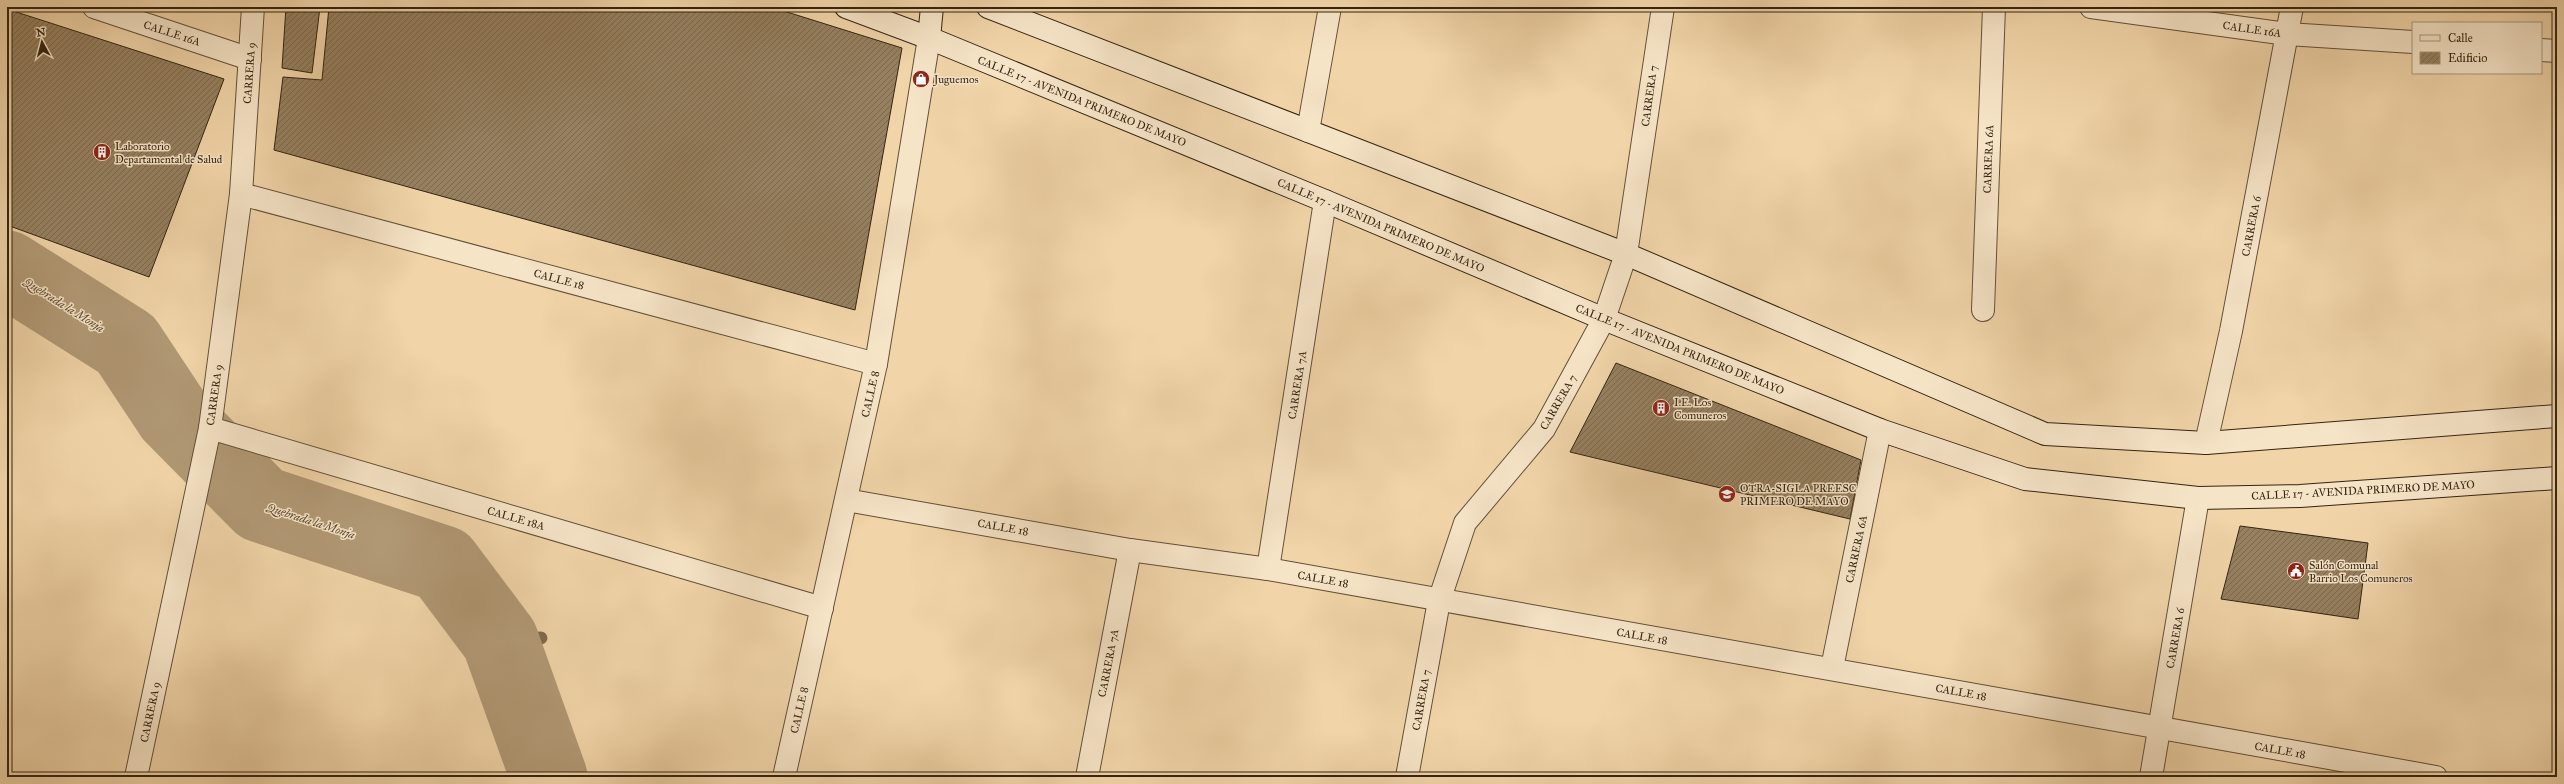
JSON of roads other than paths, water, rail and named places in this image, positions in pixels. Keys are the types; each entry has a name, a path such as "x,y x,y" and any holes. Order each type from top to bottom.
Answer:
{"street":[{"name":"CALLE 16A","path":"94,7 250,59"},
{"name":"CARRERA 9","path":"136,777 194,511 210,428 241,194 253,7"},
{"name":"CALLE 17 - AVENIDA PRIMERO DE MAYO","path":"846,7 929,38 1326,201 1604,319 1880,430 2025,479 2198,498 2300,496 2557,478"},
{"name":"CALLE 8","path":"784,777 876,364 929,38 932,7"},
{"path":"988,7 1626,254 2044,434 2206,443 2557,416"},
{"path":"1308,131 1330,7"},
{"name":"CARRERA 7","path":"1407,777 1439,601 1465,523 1544,429 1604,319 1626,254 1663,7"},
{"name":"CARRERA 6A","path":"1982,310 1994,7"},
{"name":"CALLE 16A","path":"2091,7 2287,34 2412,42"},
{"name":"CARRERA 6","path":"2206,443 2232,331 2292,7"},
{"path":"2542,50 2557,51"},
{"name":"CALLE 18","path":"241,194 876,364"},
{"name":"CARRERA 7A","path":"1268,569 1326,201"},
{"name":"CALLE 18A","path":"210,428 822,608"},
{"name":"CARRERA 6A","path":"1832,668 1880,430"},
{"name":"CARRERA 6","path":"2151,777 2198,498"},
{"name":"CALLE 18","path":"846,500 1130,550 1268,569 1439,601 1832,668 2159,729 2436,777"},
{"name":"CARRERA 7A","path":"1087,777 1130,550"}],"waterway":[{"name":"Quebrada la Monja","path":"7,269 126,344 173,415 261,504 443,564 500,640 549,777"},
{"path":"500,640 541,638"}],"place":[{"name":"Juguemos","path":"921,79"},
{"name":"Laboratorio Departamental de Salud","path":"102,152"},
{"name":"I.E. Los Comuneros","path":"1661,408"},
{"name":"OTRA-SIGLA PREESC PRIMERO DE MAYO","path":"1727,494"},
{"name":"Salón Comunal Barrio Los Comuneros","path":"2296,571"}]}
